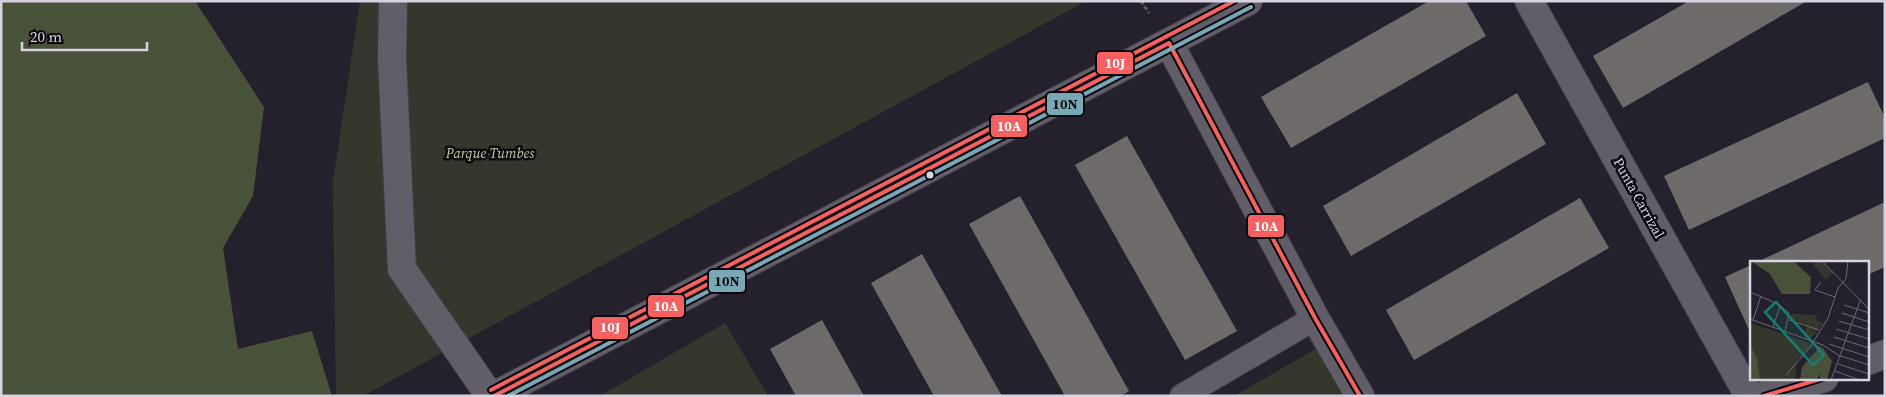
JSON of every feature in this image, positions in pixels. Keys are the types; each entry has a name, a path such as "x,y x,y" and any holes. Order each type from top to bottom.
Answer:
{"street":[{"path":"393,1 392,58 402,269 492,396 1248,1"},
{"name":"Punta Carrizal","path":"1529,1 1749,396"},
{"path":"1168,43 1315,318 1360,396"},
{"path":"1868,361 1885,354"},
{"path":"1763,396 1817,380"}],"lane":[{"path":"1182,396 1315,318"}],"green space":[{"path":"1,1 195,1 264,107 253,196 223,248 238,349 312,331 332,396 1,396"},
{"name":"Parque Tumbes","path":"360,1 1086,1 363,396 336,396 333,182"},
{"path":"725,323 768,396 600,396"},
{"path":"1321,346 1350,396 1234,396"}],"building":[{"path":"1429,1 1466,1 1486,36 1291,148 1261,97"},
{"path":"1689,1 1807,1 1623,108 1593,56"},
{"path":"1868,82 1885,118 1885,138 1689,230 1664,176"},
{"path":"1517,93 1546,144 1351,256 1323,206"},
{"path":"1127,136 1237,331 1185,360 1075,165"},
{"path":"1020,196 1129,391 1121,396 1065,396 969,224"},
{"path":"1580,198 1609,248 1414,360 1386,310"},
{"path":"1885,202 1885,267 1868,275 1868,261 1759,261"},
{"path":"922,254 1002,396 934,396 871,283"},
{"path":"1750,265 1749,330 1725,277"},
{"path":"822,320 864,396 796,396 770,349"}],"transit line":[{"name":"10J","path":"491,390 1234,1"},
{"name":"10N","path":"508,396 1251,7"},
{"name":"10A","path":"494,396 1169,43 1315,318 1360,396"},
{"name":"10A","path":"1764,396 1816,380"}]}
